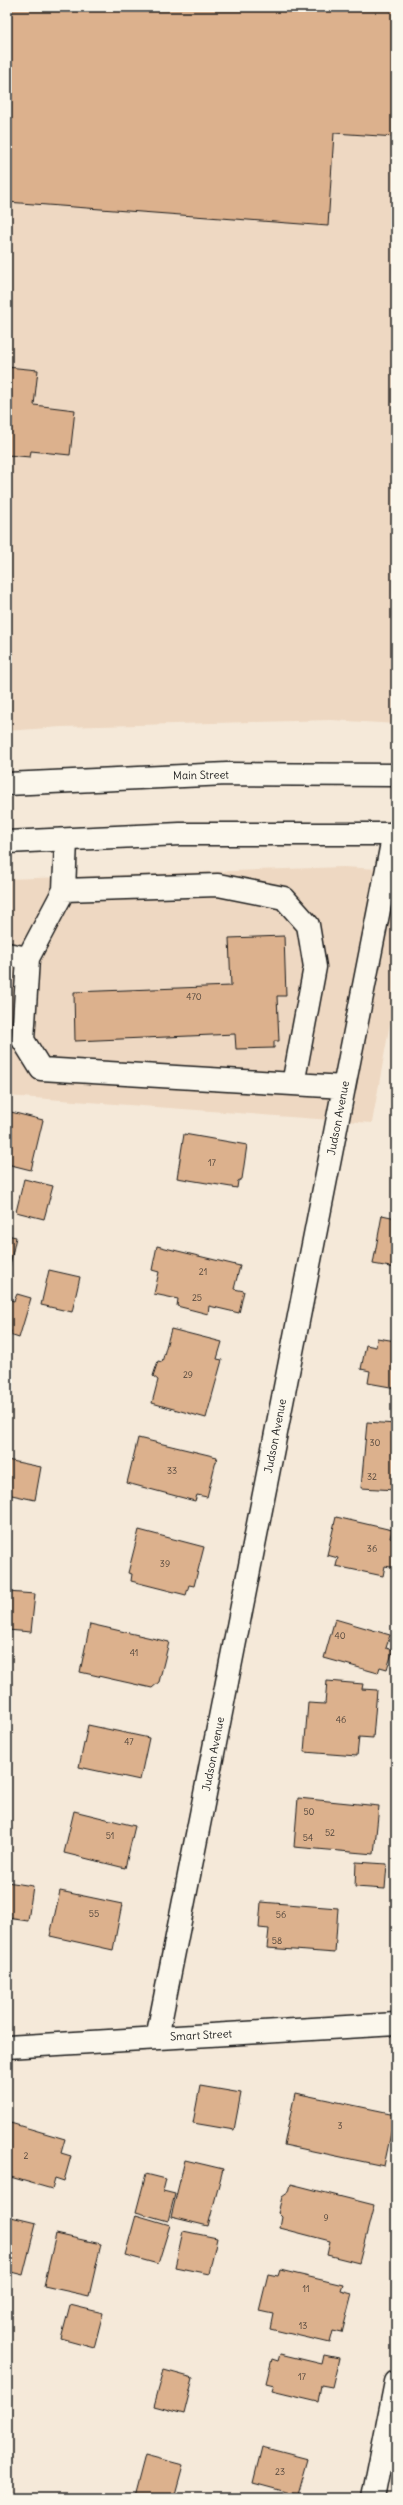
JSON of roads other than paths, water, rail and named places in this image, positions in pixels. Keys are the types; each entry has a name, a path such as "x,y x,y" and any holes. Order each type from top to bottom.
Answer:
{"street":[{"name":"Main Street","path":"7,784 227,774 396,775"},
{"path":"7,842 231,833 395,834"},
{"name":"Judson Avenue","path":"157,2038 395,834"},
{"path":"66,840 64,890 28,958 23,1040 41,1069 344,1087"},
{"path":"64,890 218,885 284,898 308,925 315,967 294,1084"},
{"path":"7,954 28,958"},
{"name":"Smart Street","path":"7,2047 396,2024"},
{"path":"373,2498 396,2382"}]}
